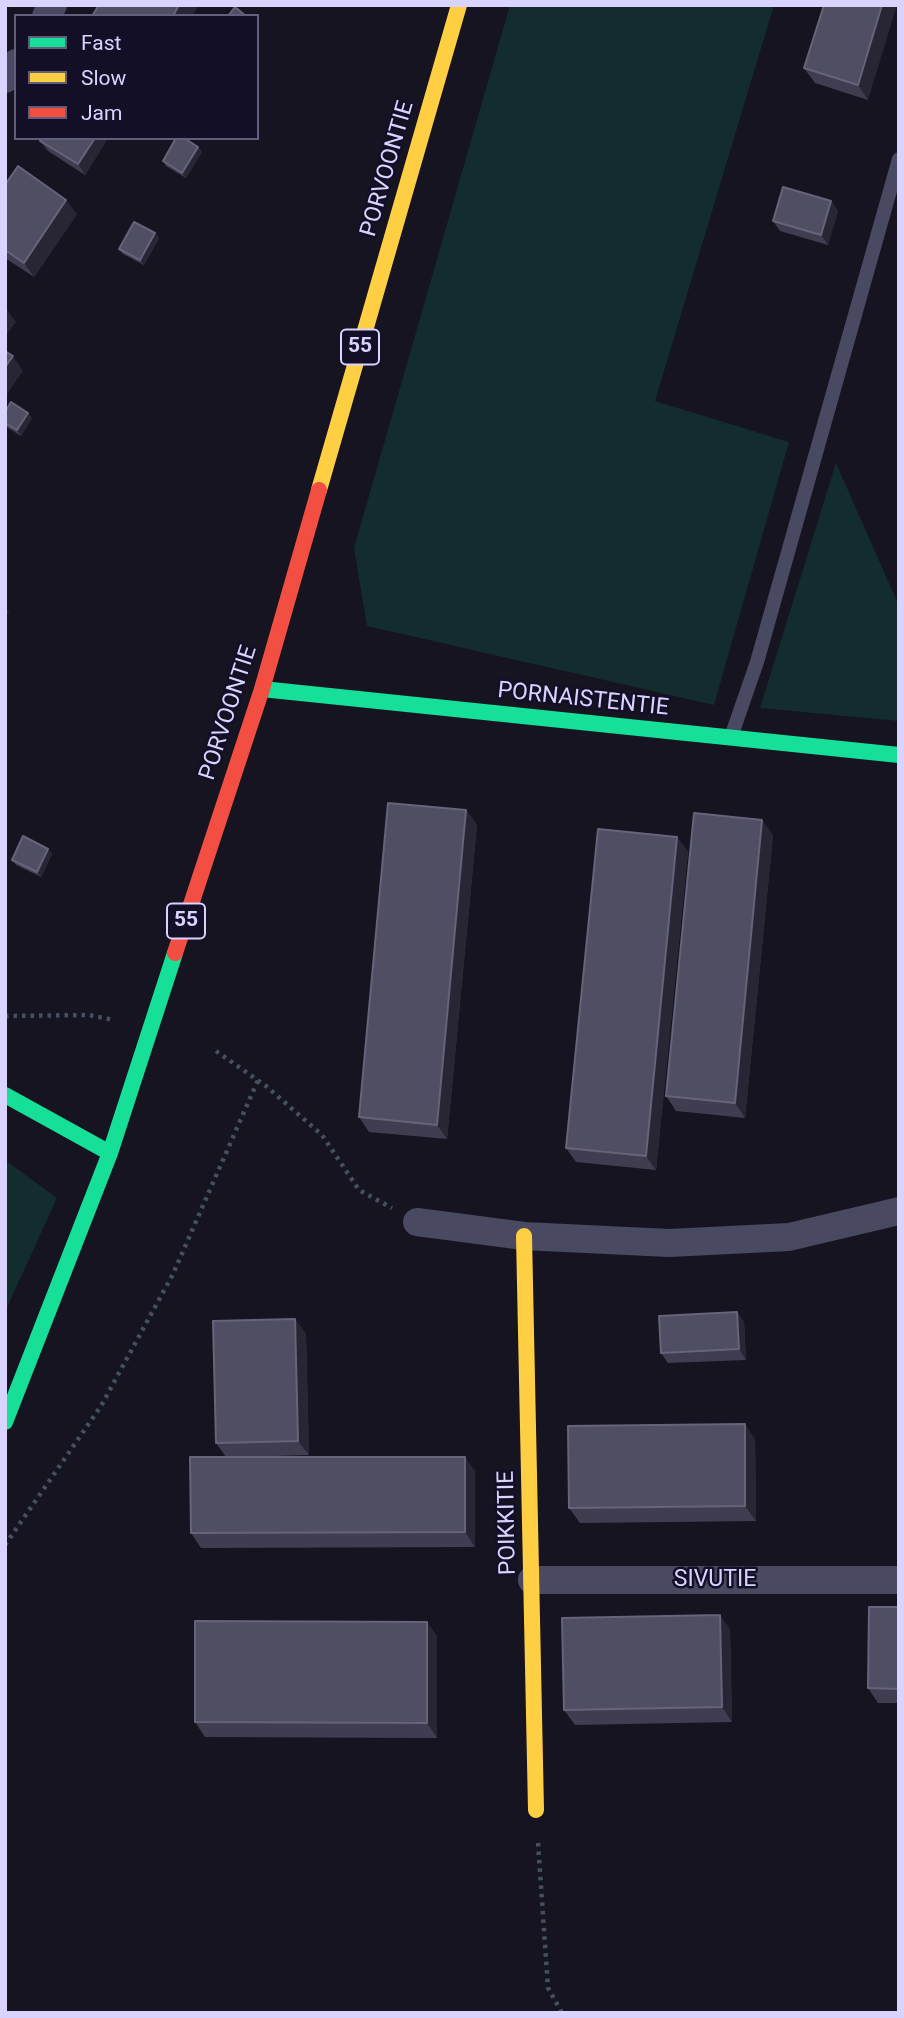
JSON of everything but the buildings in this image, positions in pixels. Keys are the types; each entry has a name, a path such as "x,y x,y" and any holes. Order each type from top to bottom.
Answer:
{"main road":[{"name":"PORVOONTIE","path":"5,1422 110,1153 262,690 459,5"},
{"name":"PORNAISTENTIE","path":"262,690 899,755"},
{"path":"5,1095 110,1153"},
{"name":"POIKKITIE","path":"524,1236 536,1810"}],"street":[{"path":"417,1222 524,1236 669,1243 789,1237 899,1211"},
{"name":"SIVUTIE","path":"532,1580 899,1580"}],"lane":[{"path":"730,738 757,663 899,159"}],"path":[{"path":"5,1016 89,1015 114,1020"},
{"path":"216,1051 258,1080 321,1135 359,1189 417,1222"},
{"path":"5,1545 101,1406 173,1274 258,1080"},
{"path":"536,1810 548,1989 562,2013"}],"green space":[{"path":"510,5 774,5 655,401 789,442 714,705 367,626 354,548"},
{"path":"836,463 899,606 899,721 760,708"},
{"path":"5,1160 57,1198 5,1312"}],"traffic: fast":[{"path":"262,689 899,755"},
{"path":"5,1422 110,1153 175,953"},
{"path":"5,1095 110,1153"}],"traffic: slow":[{"path":"319,490 459,5"},
{"path":"524,1236 536,1810"}],"traffic: jam":[{"path":"175,953 262,689 319,490"}]}
